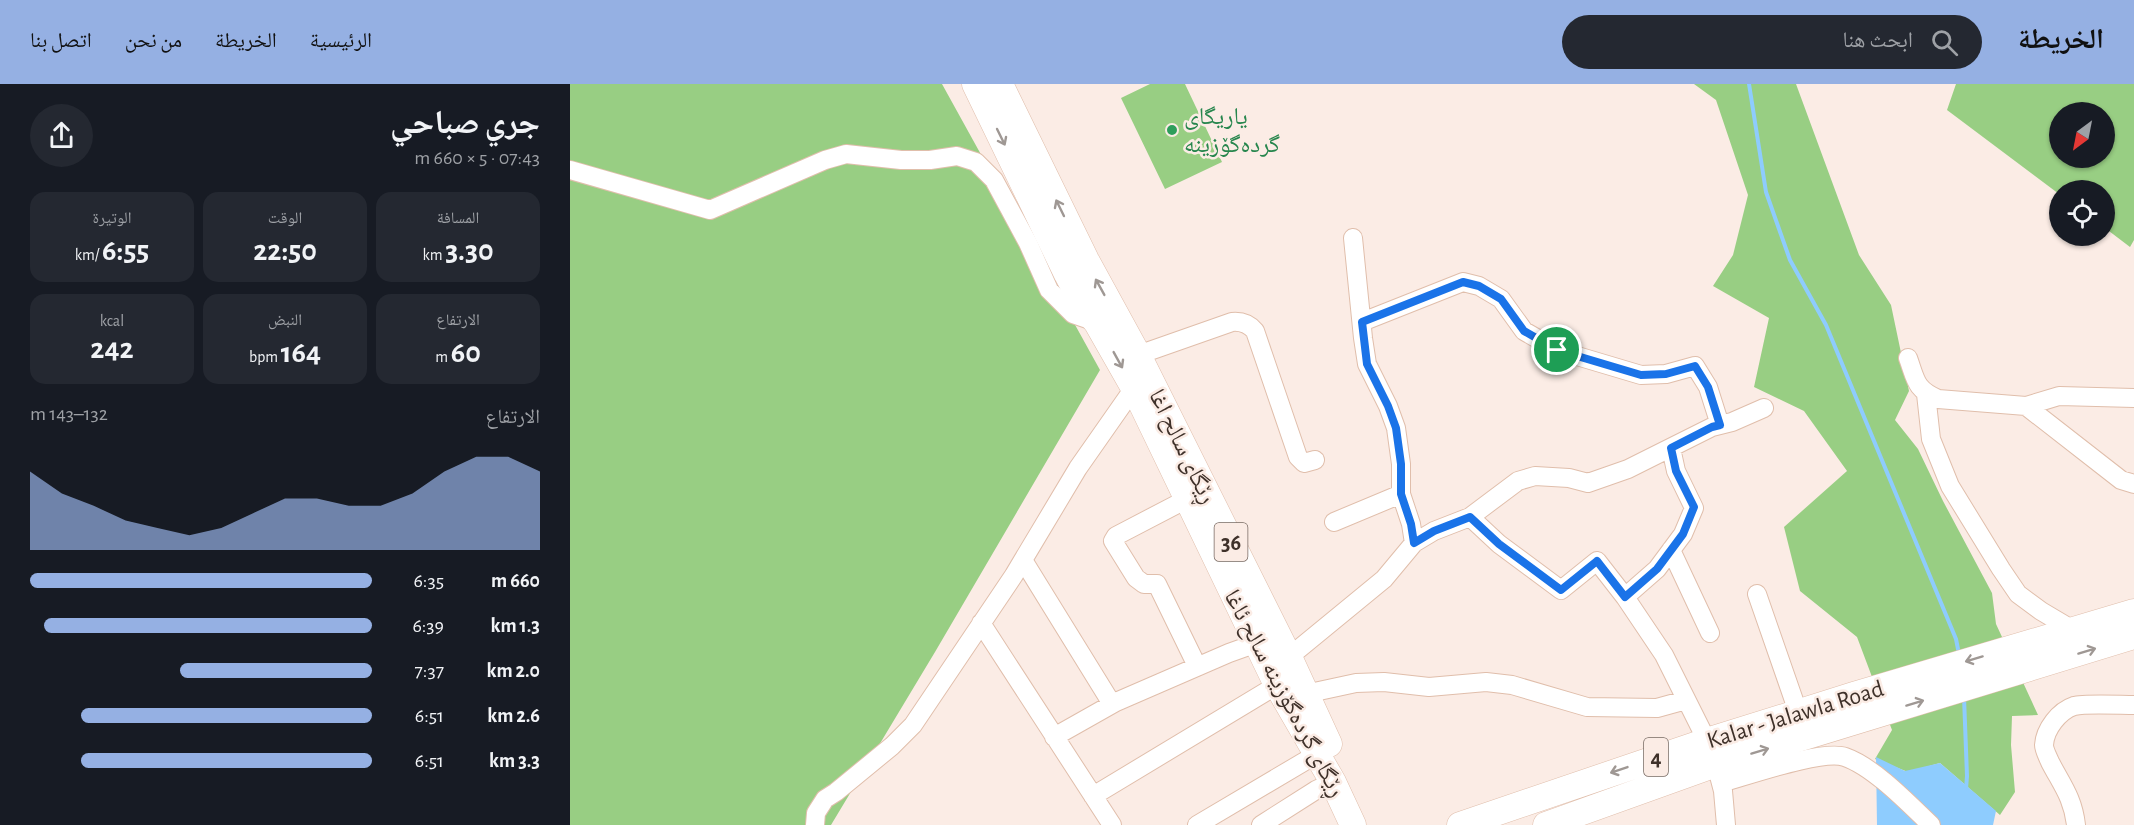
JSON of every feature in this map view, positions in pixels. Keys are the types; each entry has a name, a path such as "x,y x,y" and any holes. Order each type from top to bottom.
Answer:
{"highway":[{"name":"36","path":"975,84 1076,267"},
{"name":"36","path":"1000,84 1076,267"},
{"name":"ڕێگای گردەگۆزینە سالح ئاغا","path":"1076,267 1084,306 1106,318 1134,388 1277,685 1333,782 1353,825"},
{"name":"ڕێگای سالح اغا","path":"1106,318 1138,355 1289,657 1360,807 1374,825"},
{"name":"Kalar - Jalawla Road","path":"1460,825 1660,756 1715,763 1798,712 2030,641 2134,612"},
{"name":"Kalar - Jalawla Road","path":"1546,825 1715,763 2134,636"},
{"path":"1660,756 1672,780"}],"street":[{"path":"570,170 711,210 825,160 846,154 901,160 930,160 957,156 976,162 994,180 1028,243 1048,290 1073,314 1106,318"},
{"path":"1353,238 1367,364 1396,428 1401,464 1401,494 1411,524 1414,543"},
{"path":"1362,322 1463,282 1479,286 1501,299 1524,331 1557,350 1641,375 1666,374 1695,366 1708,387 1720,425"},
{"path":"1138,355 1232,322 1248,324 1255,332 1298,457 1304,463 1315,460"},
{"path":"1908,358 1919,388 1938,399 2025,406 2059,396 2134,398"},
{"path":"815,825 816,813 825,799 892,746 913,724 1023,560 1078,468 1134,388"},
{"path":"1926,394 1931,439 1950,486 2001,569 2019,594 2041,611 2073,630"},
{"path":"2025,406 2121,480 2134,484"},
{"path":"1289,657 1384,579 1414,543 1434,531 1470,517 1518,481 1535,476 1569,478 1587,483 1628,469 1712,427 1764,408"},
{"path":"1625,597 1657,569 1683,534 1694,507 1676,471 1671,448"},
{"path":"1334,522 1401,494"},
{"path":"1187,500 1116,536 1113,541 1136,578 1144,584 1157,584 1197,666"},
{"path":"1470,517 1499,544 1561,590 1597,561 1625,597 1664,655 1686,700 1715,763 1726,825"},
{"path":"1671,550 1710,633"},
{"path":"1023,560 1112,704"},
{"path":"1757,594 1798,712"},
{"path":"981,623 1112,825"},
{"path":"1054,737 1112,704 1197,666 1257,643"},
{"path":"1305,694 1356,682 1384,682 1429,687 1486,682 1512,685 1587,707 1657,708 1686,700"},
{"path":"1093,796 1277,685"},
{"path":"2076,825 2074,809 2068,792 2044,746 2049,729 2061,714 2075,706 2134,705"},
{"path":"1197,825 1317,754"},
{"path":"1715,763 1843,755 1861,764 1931,825"},
{"path":"1262,825 1316,790 1333,782"}],"green space":[{"path":"570,84 942,84 1100,370 831,825 570,825"},
{"name":"یاریگای گردەگۆزینە","path":"1150,84 1185,84 1222,162 1165,189 1121,98"},
{"path":"1694,84 1796,84 1859,255 1891,305 1909,391 1895,420 1918,449 1992,593 1996,624 2038,715 2012,716 2011,745 2015,792 2000,815 1940,763 1908,772 1875,759 1892,730 1857,637 1800,591 1784,527 1847,471 1804,411 1754,387 1769,318 1713,286 1733,255 1748,195 1716,100"},
{"path":"1956,84 2134,84 2134,240 2130,247 2115,236 2115,180 2049,180 2049,186 1947,110"}],"water":[{"path":"1876,757 1905,771 1940,763 1996,811 1993,825 1877,825"}],"waterway":[{"path":"1749,84 1766,192 1790,260 1826,325 1956,639 1959,654"},
{"path":"1964,697 1966,789"}],"place":[{"name":"یاریگای گردەگۆزینە","path":"1172,130"}],"route":[{"path":"1463,282 1479,286 1501,299 1524,331 1557,350 1641,375 1666,374 1695,366 1708,387 1720,425 1671,448 1676,471 1694,507 1683,534 1657,569 1625,597 1597,561 1561,590 1499,544 1470,517 1434,531 1414,543 1411,524 1401,494 1401,464 1396,428 1367,364 1362,322 1463,282"}]}
